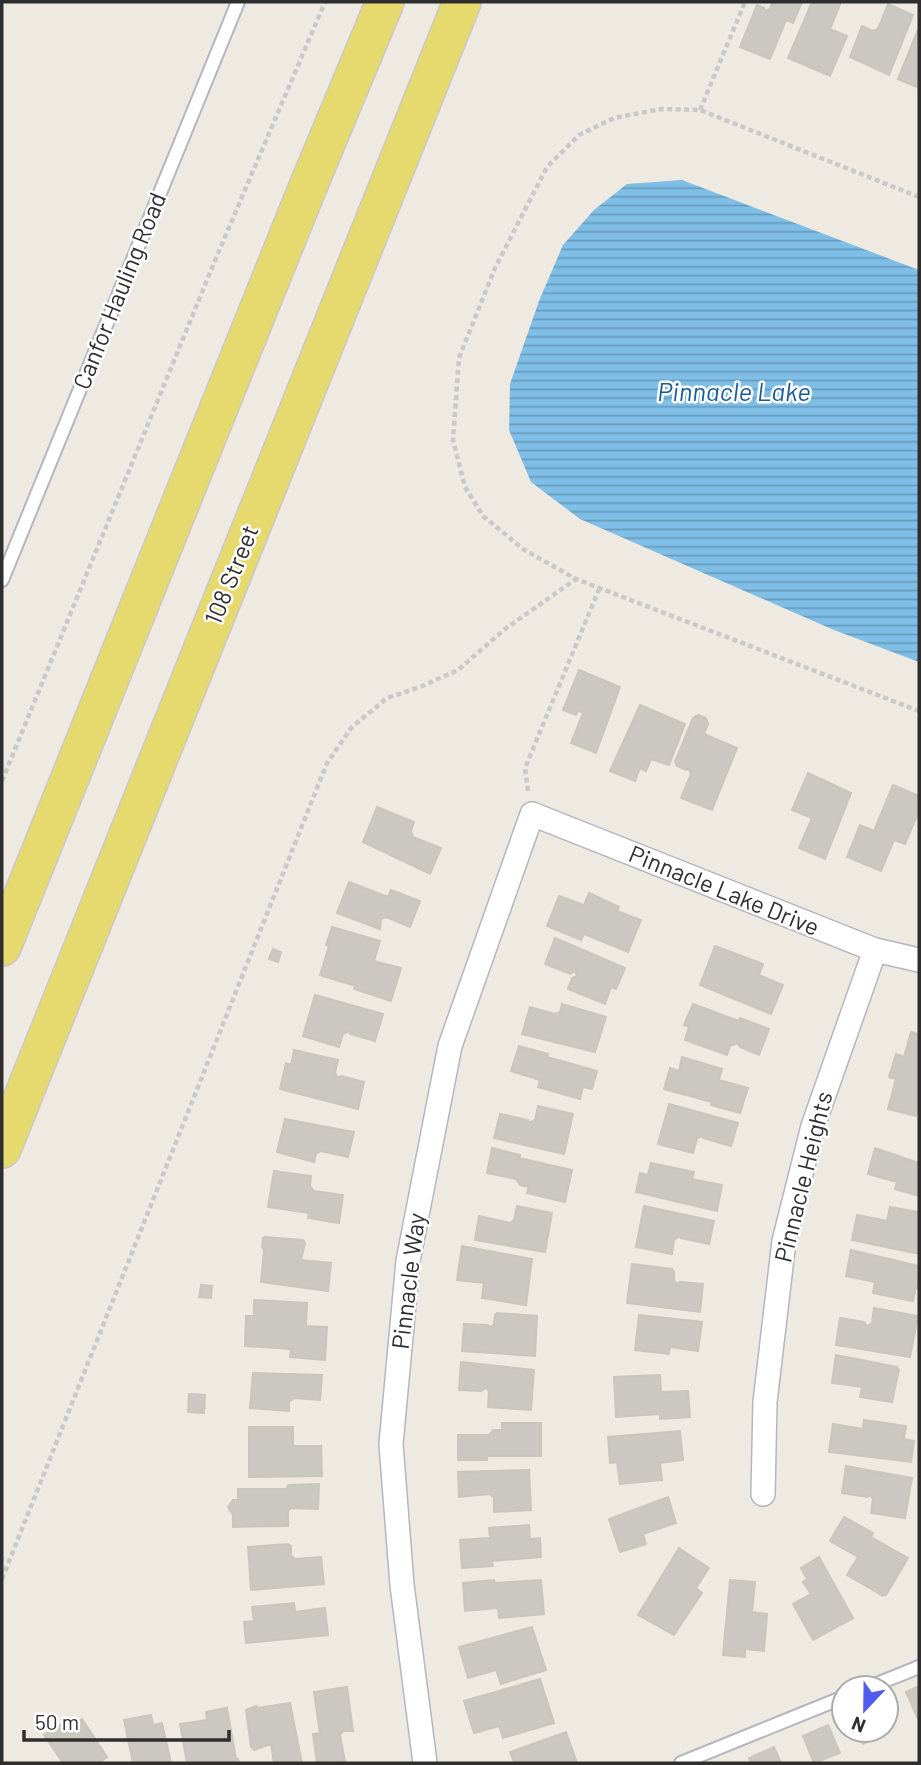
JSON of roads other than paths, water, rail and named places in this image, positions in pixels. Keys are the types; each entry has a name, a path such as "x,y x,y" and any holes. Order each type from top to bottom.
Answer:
{"main road":[{"path":"2,947 385,2"},
{"name":"108 Street","path":"2,1149 463,2"}],"street":[{"name":"Pinnacle Lake Drive","path":"532,814 875,950 919,960"},
{"name":"Pinnacle Way","path":"425,1763 402,1585 391,1444 408,1261 450,1046 532,814"},
{"name":"Pinnacle Heights","path":"763,1494 765,1402 784,1241 813,1126 875,950"}],"lane":[{"name":"Canfor Hauling Road","path":"2,580 238,2"},
{"path":"900,1675 919,1667"},
{"path":"681,1763 830,1703"}],"water":[{"name":"Pinnacle Lake","path":"682,180 919,270 919,662 834,630 580,519 531,482 509,430 510,384 539,301 563,245 594,210 627,184"}]}
